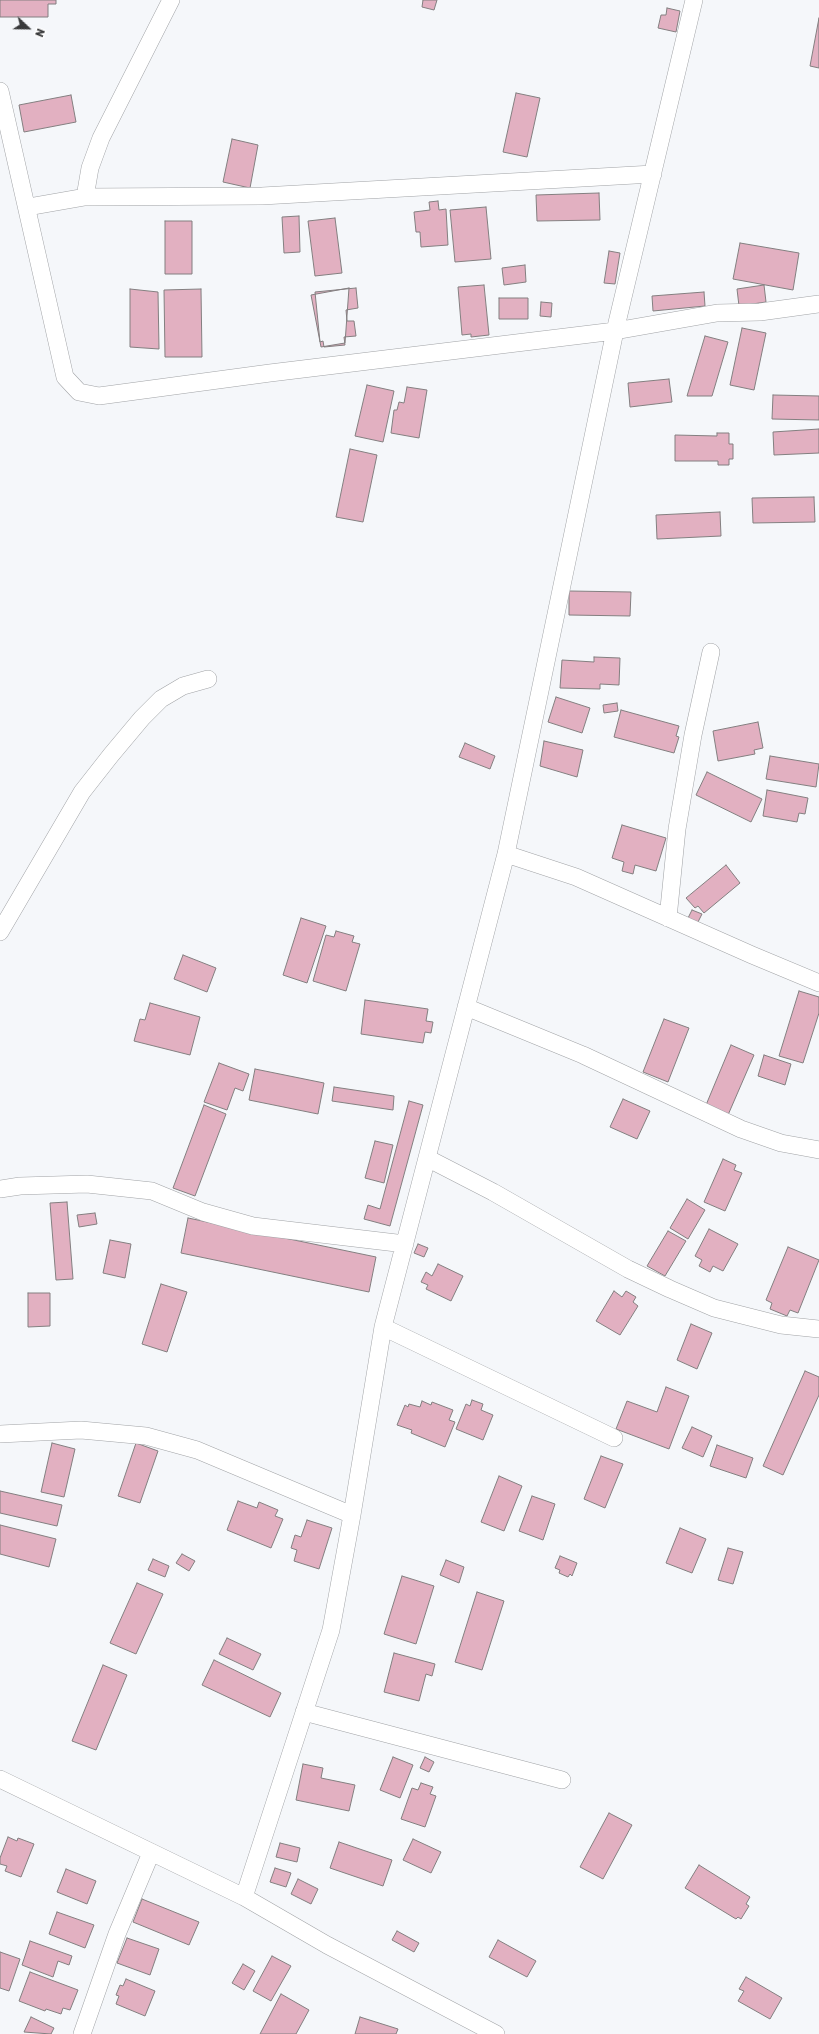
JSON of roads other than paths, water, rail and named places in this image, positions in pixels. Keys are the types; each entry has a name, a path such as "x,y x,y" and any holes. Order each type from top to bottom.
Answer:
{"street":[{"path":"85,197 90,168 101,138 171,0"},
{"path":"244,1897 331,1630 352,1515 383,1327 506,854 615,331 694,0"},
{"path":"0,91 28,207 65,377 79,392 99,396 278,372 615,331 717,313 760,312 819,304"},
{"path":"28,207 85,197 262,196 653,174"},
{"path":"668,918 677,829 693,735 711,652"},
{"path":"0,932 82,792 111,755 160,699 182,686 208,679"},
{"path":"506,854 576,877 819,983"},
{"path":"466,1007 583,1055 741,1130 781,1142 819,1150"},
{"path":"427,1158 493,1192 628,1269 677,1292 722,1310 781,1325 819,1329"},
{"path":"0,1189 20,1186 87,1184 152,1191 204,1212 253,1226 405,1244"},
{"path":"383,1327 614,1438"},
{"path":"0,1434 81,1430 146,1436 197,1450 352,1515"},
{"path":"304,1712 562,1780"},
{"path":"0,1778 151,1853 244,1897 327,1945 496,2034"},
{"path":"82,2034 117,1934 151,1853"}]}
